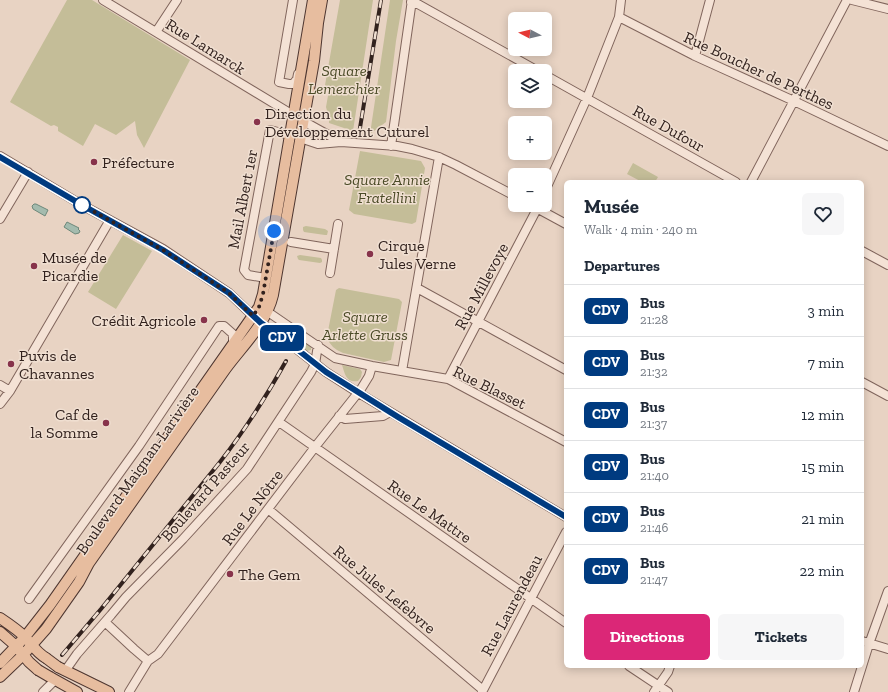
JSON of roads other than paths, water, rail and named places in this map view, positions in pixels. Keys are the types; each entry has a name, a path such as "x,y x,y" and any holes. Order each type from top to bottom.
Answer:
{"main road":[{"path":"261,323 260,311 313,0"},
{"path":"260,311 271,305 273,296 314,61 322,0"},
{"path":"293,115 303,121"},
{"name":"Mail Albert 1er","path":"290,135 300,138"},
{"name":"Boulevard Maignan-Larivière","path":"0,663 25,637 50,605 233,342 260,311"},
{"name":"Boulevard Maignan-Larivière","path":"0,677 23,654 34,649 50,623 79,582 98,550 226,369 261,323"},
{"path":"0,618 25,637 34,649 46,658 66,671 109,692"},
{"path":"0,632 16,646 29,662 38,670 77,692"}],"street":[{"name":"Rue Lamarck","path":"104,0 293,115"},
{"path":"156,32 177,0"},
{"path":"293,0 279,82 293,84 297,79 306,41"},
{"path":"552,176 587,98 619,17 621,0"},
{"path":"695,56 710,0"},
{"path":"752,180 847,0"},
{"path":"852,0 888,9"},
{"path":"391,146 412,1 525,64"},
{"name":"Rue Boucher de Perthes","path":"619,17 695,56 888,146"},
{"name":"Rue Dufour","path":"552,79 732,180"},
{"path":"303,121 341,142"},
{"name":"Mail Albert 1er","path":"266,278 248,275 244,270 270,130 290,135"},
{"path":"300,138 318,144 341,142 412,149 439,157 508,192"},
{"name":"Rue Blasset","path":"0,156 82,205 163,250 226,291 237,300 260,311 318,345 335,358 448,379 564,441"},
{"path":"402,371 439,157"},
{"path":"0,219 28,172"},
{"name":"Rue Millevoye","path":"448,379 533,212"},
{"path":"546,212 564,223"},
{"path":"0,404 10,391 110,220"},
{"path":"330,273 338,224"},
{"path":"291,242 334,249"},
{"path":"864,252 888,265"},
{"path":"416,288 564,369"},
{"path":"261,323 326,372 564,516"},
{"name":"Boulevard Maignan-Larivière","path":"29,600 139,446 219,326 224,326 232,334 233,342"},
{"name":"Boulevard Pasteur","path":"66,671 77,654 126,596 182,539 247,469 311,372 315,364 318,345"},
{"name":"Rue Le Nôtre","path":"129,692 148,661 158,654 358,392 369,376 372,366"},
{"path":"864,383 888,396"},
{"path":"0,385 10,391"},
{"path":"339,416 345,419 383,416 390,412"},
{"name":"Rue Le Mattre","path":"279,422 564,622"},
{"name":"Rue Jules Lefebvre","path":"268,508 482,691"},
{"name":"Rue Laurendeau","path":"482,691 564,536"},
{"path":"888,591 866,642 888,649"},
{"path":"105,622 148,661"},
{"path":"631,668 656,689 668,692"},
{"path":"656,689 669,668"},
{"path":"854,692 860,668"},
{"path":"43,692 53,679"}],"railway":[{"path":"359,134 381,0"},
{"path":"62,655 220,462 255,413 286,361"}],"place":[{"name":"Direction du Développement Cuturel","path":"257,122"},
{"name":"Préfecture","path":"94,162"},
{"name":"Cirque Jules Verne","path":"370,254"},
{"name":"Musée de Picardie","path":"34,266"},
{"name":"Crédit Agricole","path":"204,320"},
{"name":"Puvis de Chavannes","path":"11,364"},
{"name":"Caf de la Somme","path":"106,423"},
{"name":"The Gem","path":"230,574"}],"park label":[{"name":"Square Lemerchier","path":"344,79"},
{"name":"Square Annie Fratellini","path":"387,188"},
{"name":"Square Arlette Gruss","path":"365,325"}]}
